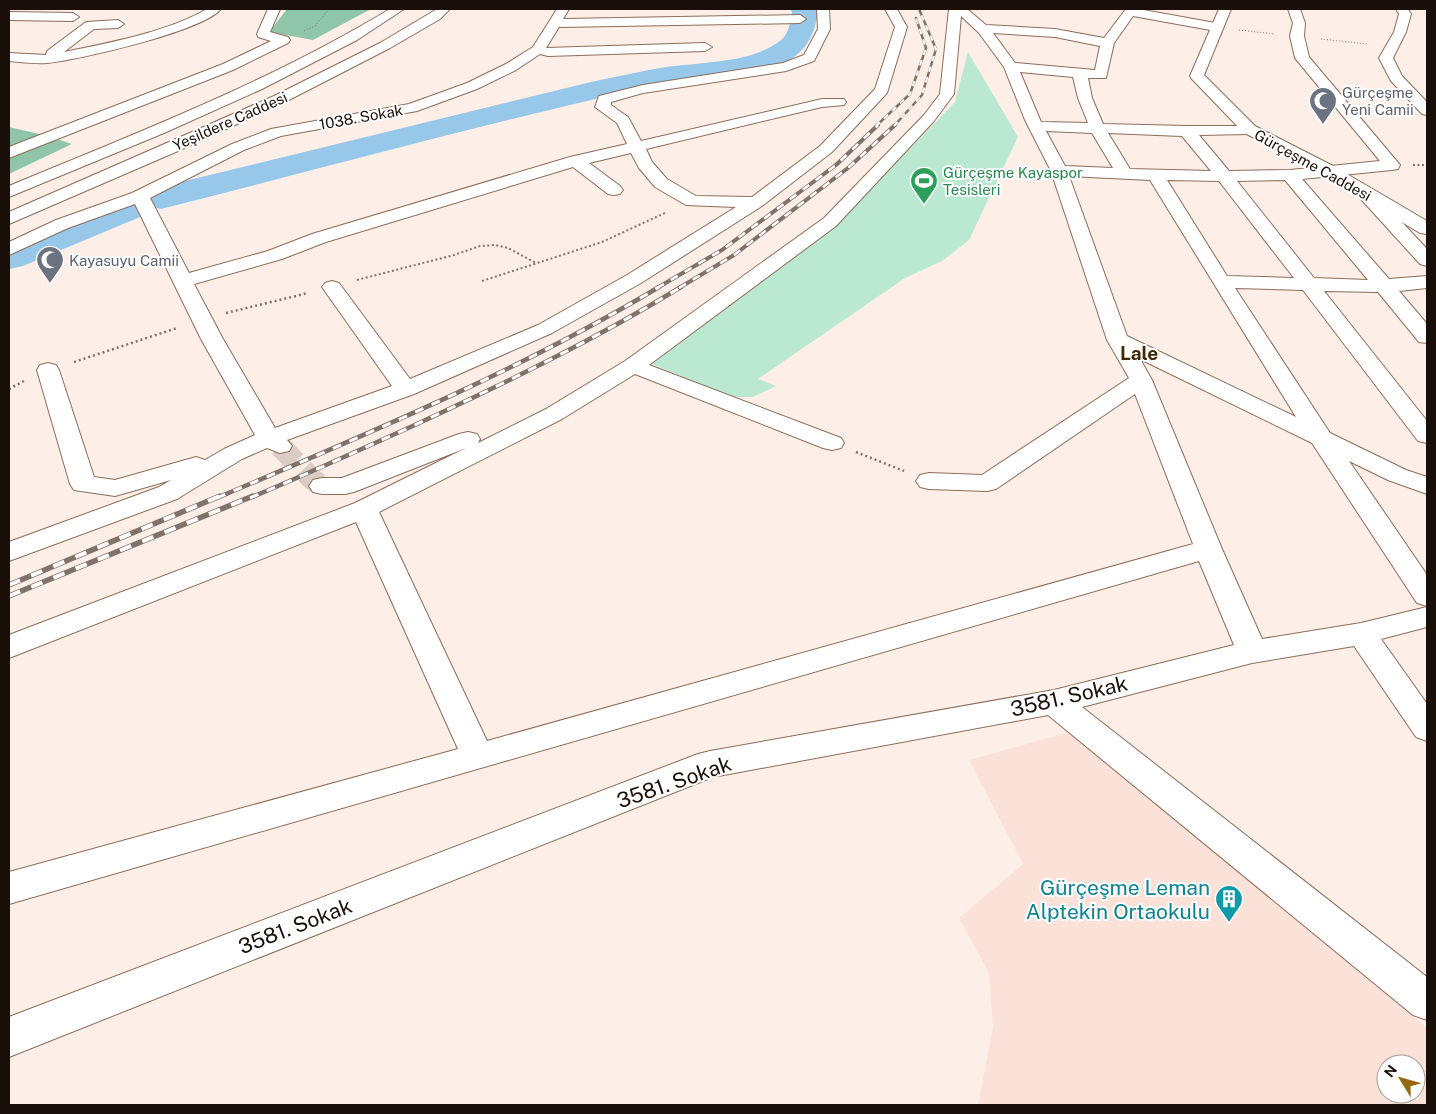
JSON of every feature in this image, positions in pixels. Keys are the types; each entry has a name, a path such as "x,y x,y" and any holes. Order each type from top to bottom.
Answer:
{"main road":[{"path":"9,16 17,9"},
{"path":"111,46 123,9"},
{"path":"9,71 46,58 111,46 195,21 215,9"},
{"path":"274,9 263,34 283,40"},
{"name":"Yeşildere Caddesi","path":"9,192 225,100 360,34 398,9"},
{"name":"Yeşildere Caddesi","path":"9,219 298,91 370,54 436,16 444,9"},
{"path":"563,9 538,50 548,52 705,47"},
{"path":"756,202 692,201 661,183 645,164 623,120 603,107 604,99 643,88 786,67 809,58 824,29 822,9"},
{"path":"48,370 83,484 115,488 274,442 406,389 545,329 634,279 756,202 826,148 882,90 901,28 891,9"},
{"name":"Gürçeşme Caddesi","path":"1225,9 1197,76 1249,129 1329,171 1427,229"},
{"path":"1059,171 1225,176 1290,175 1392,166 1302,58 1297,36 1299,23 1294,9"},
{"path":"1402,9 1405,14 1400,32 1386,58 1396,78 1427,111"},
{"path":"9,647 364,509 554,414 633,366 830,222 929,118 947,94 960,10 983,21 1107,43"},
{"path":"1011,67 1101,75 1107,43 1131,11 1216,28"},
{"path":"9,16 73,17"},
{"path":"553,23 800,19"},
{"path":"983,21 1011,67 1036,126 1059,171 1118,340 1141,380 1208,550 1252,652"},
{"path":"9,57 46,58 91,25 118,24"},
{"path":"9,153 228,67 283,40"},
{"name":"1038. Sokak","path":"9,249 62,224 138,197 238,147 277,132 412,108 472,86 538,50"},
{"path":"1080,74 1084,98 1097,127 1124,173"},
{"path":"183,281 276,255 319,238 576,161 822,103 839,102"},
{"path":"1036,126 1187,131 1249,129"},
{"path":"1187,131 1225,176 1376,374 1427,436"},
{"path":"576,161 614,190"},
{"path":"1155,174 1221,282 1321,438 1427,596"},
{"path":"1290,175 1427,337"},
{"path":"1365,193 1427,260"},
{"path":"138,197 141,198 204,319 212,339 274,442"},
{"path":"1221,282 1383,286 1427,282"},
{"path":"332,287 406,389"},
{"path":"1118,340 1397,475 1427,486"},
{"path":"633,366 832,443"},
{"path":"929,481 987,483 1141,380"},
{"path":"322,486 345,486 471,438 554,414"},
{"path":"9,552 168,493 233,454"},
{"path":"364,509 478,757"},
{"path":"9,888 1208,550"},
{"name":"3581. Sokak","path":"9,1037 710,764 1054,702 1252,652 1361,634 1427,617"},
{"path":"1361,634 1427,728"},
{"path":"1054,702 1427,1001"}],"path":[{"path":"283,40 315,26 329,9"},
{"path":"482,281 602,242 692,201"},
{"path":"9,388 48,370 204,319 454,255 480,246 495,245 508,248 536,263"},
{"path":"832,443 929,481"}],"shaded area":[{"path":"1084,728 1427,1028 1427,1105 978,1105 993,1027 989,973 959,918 1023,864 969,760"}],"green space":[{"path":"287,9 371,9 313,40 269,32"},
{"path":"968,52 1018,137 969,240 942,261 905,278 758,379 776,386 753,397 732,397 652,364 837,224 955,102"},
{"path":"9,127 48,136 72,144 9,174"}],"waterway":[{"path":"161,198 591,91 667,76 731,68 764,60 778,54 793,44 799,36 802,26 805,12 803,9"},
{"path":"9,257 127,209"}],"tunnel":[{"path":"280,446 313,480 322,486"}],"railway":[{"path":"894,126 922,95 936,49 919,9"},
{"path":"876,126 910,94 926,48 916,18"},
{"path":"657,288 722,250 836,165 878,125"},
{"path":"679,288 734,255 848,168 894,126"},
{"path":"217,498 386,425 497,374 606,318 659,287"},
{"path":"250,498 417,424 518,376 617,324 681,287"},
{"path":"9,585 220,496"},
{"path":"9,596 253,496"}],"place":[{"name":"Gürçeşme Yeni Camii","path":"1323,125"},
{"name":"Gürçeşme Kayaspor Tesisleri","path":"924,205"},
{"name":"Kayasuyu Camii","path":"50,284"},
{"name":"Gürçeşme Leman Alptekin Ortaokulu","path":"1229,923"}],"district":[{"name":"Lale","path":"1139,353"}]}
